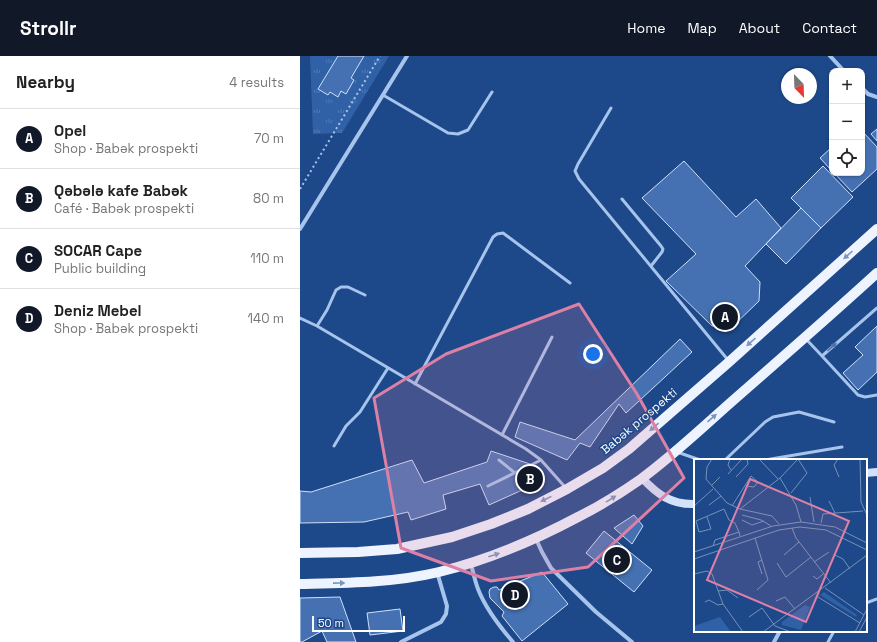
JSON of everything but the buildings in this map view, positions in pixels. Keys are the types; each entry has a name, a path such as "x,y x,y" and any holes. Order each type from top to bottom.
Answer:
{"main road":[{"name":"Babək prospekti","path":"300,553 358,552 397,549 452,537 499,521 528,509 567,489 603,468 629,450 877,228"},
{"path":"300,584 358,583 437,572 470,563 536,539 599,506 642,478 676,451 877,273"}],"street":[{"path":"300,229 407,56"},
{"path":"830,56 841,68"},
{"path":"865,91 868,94 877,97"},
{"path":"867,473 877,472"},
{"path":"642,478 651,488 664,498 675,502 694,504"},
{"path":"536,539 551,568 596,612 632,642"},
{"path":"470,563 483,599 494,617 513,642"},
{"path":"402,642 441,622 446,614 447,606 437,572"},
{"path":"774,642 779,632"}],"lane":[{"path":"383,96 448,134 458,134 468,130 492,92"},
{"path":"610,108 575,171 579,179 729,362"},
{"path":"622,199 661,246 662,252 651,266"},
{"path":"414,384 493,237 497,234 503,233 570,283"},
{"path":"317,326 327,310 336,290 340,287 348,287 365,295"},
{"path":"822,356 877,308"},
{"path":"300,318 317,326 526,449 541,460 567,489"},
{"path":"502,435 552,337"},
{"path":"805,338 858,395 865,397 877,395"},
{"path":"334,446 346,426 360,412 388,368"},
{"path":"726,459 765,422 773,417 799,412 834,422"},
{"path":"772,459 842,447"},
{"path":"676,451 697,459"},
{"path":"500,460 515,473"},
{"path":"488,486 541,460"},
{"path":"867,603 877,599"},
{"path":"828,642 833,632"}],"path":[{"path":"300,189 380,56"}],"highlighted area":[{"path":"579,304 637,394 684,478 588,567 491,581 401,548 374,398 446,354"}],"green space":[{"path":"310,56 389,56 342,133 313,134"}],"place":[{"name":"Opel","path":"725,317"},
{"name":"Qəbələ kafe Babək","path":"530,479"},
{"name":"SOCAR Cape","path":"617,560"},
{"name":"Deniz Mebel","path":"515,595"}]}
